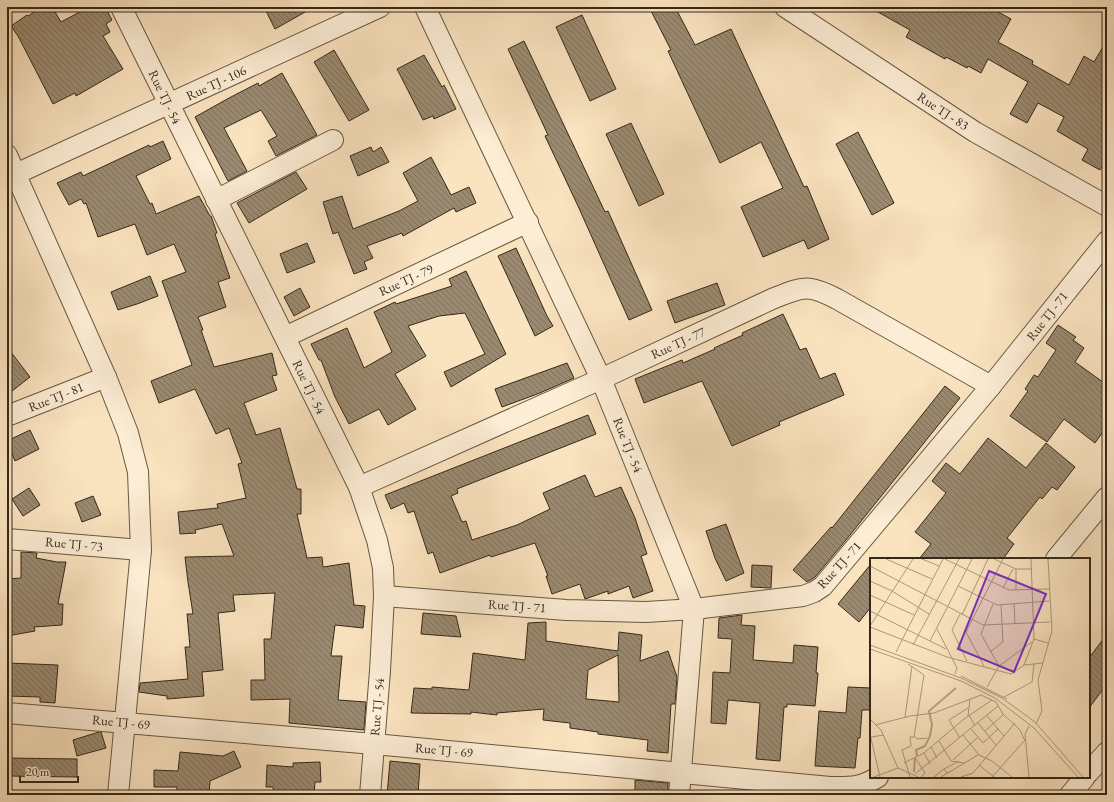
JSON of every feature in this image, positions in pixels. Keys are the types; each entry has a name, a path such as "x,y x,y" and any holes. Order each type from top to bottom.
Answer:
{"street":[{"name":"Rue TJ - 54","path":"121,7 359,487 377,540 383,568 384,596 370,795"},
{"name":"Rue TJ - 106","path":"12,176 380,7"},
{"name":"Rue TJ - 54","path":"425,7 601,379 694,609 679,795"},
{"name":"Rue TJ - 83","path":"785,7 975,132 1107,206"},
{"path":"216,200 334,140"},
{"path":"7,155 12,176 106,377 128,433 138,472 141,550 118,795"},
{"name":"Rue TJ - 79","path":"284,337 528,222"},
{"name":"Rue TJ - 71","path":"384,596 566,610 646,612 694,609 803,596 814,592 823,586 991,386 1107,241"},
{"name":"Rue TJ - 77","path":"359,487 601,379 794,290 808,288 820,290 991,386"},
{"name":"Rue TJ - 81","path":"7,416 106,377"},
{"path":"1057,558 1107,497"},
{"name":"Rue TJ - 73","path":"7,539 141,550"},
{"name":"Rue TJ - 69","path":"7,713 374,744 830,787 851,787 862,785 867,784 876,778"},
{"path":"1090,771 1107,752"},
{"path":"1070,795 1084,778"}],"building":[{"path":"42,7 52,7 61,22 89,7 105,7 112,20 106,24 110,32 103,36 123,69 76,96 75,93 53,104 18,36 11,26"},
{"path":"264,7 314,7 275,29"},
{"path":"649,7 675,7 695,45 731,29 804,187 807,186 829,239 808,249 804,240 763,257 741,207 783,188 761,142 720,163 668,51 671,50"},
{"path":"869,7 989,7 1011,19 998,42 1033,61 1032,64 1069,85 1084,56 1094,62 1107,40 1107,158 1100,170 1082,160 1088,149 1057,131 1064,117 1038,103 1027,123 1010,114 1028,82 988,59 981,73 968,66 967,68 946,57 945,59 906,37 910,30"},
{"path":"582,15 616,89 590,101 556,27"},
{"path":"524,41 605,212 608,211 652,310 629,320 545,136 548,135 508,49"},
{"path":"334,50 369,110 349,121 314,62"},
{"path":"424,55 442,87 444,85 456,109 434,119 433,116 423,120 397,69"},
{"path":"282,73 317,135 276,156 268,141 277,136 261,110 224,128 247,171 228,181 195,117 258,83 259,86"},
{"path":"631,123 664,194 639,206 606,134"},
{"path":"858,132 894,203 872,215 836,144"},
{"path":"163,141 171,159 136,176 150,204 152,203 156,214 199,196 211,216 217,233 215,234 230,278 218,282 226,307 198,317 214,367 272,353 277,375 272,376 277,390 244,403 256,435 280,428 297,489 301,489 301,514 297,514 307,558 322,557 323,567 349,563 354,605 365,606 363,628 335,625 331,656 342,656 338,700 366,702 364,730 289,723 290,699 251,700 251,680 265,680 264,639 271,639 275,593 233,595 235,611 218,613 223,670 202,672 204,696 167,699 167,696 139,692 140,683 188,679 185,647 190,647 187,614 193,614 185,557 234,556 222,524 195,530 196,533 180,534 178,512 218,508 217,504 246,498 238,464 242,463 229,428 216,434 195,389 159,403 151,381 192,365 162,281 186,272 174,244 147,255 135,224 98,237 86,203 84,204 81,199 69,205 57,183 81,172 83,176 149,145 150,147"},
{"path":"371,147 373,152 381,147 389,162 358,176 350,156"},
{"path":"431,157 451,195 469,187 476,203 456,212 454,208 403,236 402,233 367,246 373,258 364,262 367,269 354,274 338,232 333,234 323,202 342,196 353,229 399,211 418,201 403,173"},
{"path":"296,172 307,189 249,223 237,203"},
{"path":"307,243 315,262 287,273 280,254"},
{"path":"516,248 553,326 535,336 498,256"},
{"path":"466,271 506,354 451,387 444,372 485,354 465,313 439,316 408,326 426,356 395,374 416,409 388,425 379,409 349,424 335,397 321,360 319,360 311,344 347,328 364,368 392,352 374,312 395,302 396,304 452,286 449,279"},
{"path":"150,276 158,296 118,310 111,292"},
{"path":"717,283 725,305 675,323 667,301"},
{"path":"300,288 310,307 294,316 284,297"},
{"path":"783,314 800,350 806,348 820,379 835,373 844,395 779,422 780,425 732,446 702,381 644,403 635,379 682,360 683,363 715,349 714,348 743,335 742,333"},
{"path":"1058,325 1076,337 1073,340 1084,348 1075,362 1107,385 1107,426 1095,443 1064,419 1047,442 1010,416 1028,391 1025,389 1034,375 1038,377 1056,350 1046,343"},
{"path":"7,347 30,377 7,395"},
{"path":"567,363 574,378 540,393 502,407 495,389"},
{"path":"945,386 960,398 846,540 815,577 807,582 793,570 831,527 832,528"},
{"path":"588,415 596,434 457,489 458,493 451,496 462,522 466,521 472,540 517,525 550,509 543,493 585,475 595,497 621,487 635,518 647,554 641,556 653,591 633,598 629,586 608,594 608,591 585,599 580,584 552,594 546,576 548,576 535,543 491,557 490,555 440,573 433,552 428,554 414,511 408,513 404,503 391,509 385,495"},
{"path":"30,430 39,449 15,461 7,441"},
{"path":"988,438 1026,468 1046,443 1075,467 1057,490 1052,487 1042,499 1040,497 1007,538 1014,544 1004,558 920,558 931,544 915,532 946,493 932,481 946,463 960,474"},
{"path":"29,488 40,505 23,516 12,499"},
{"path":"93,496 101,515 82,522 75,503"},
{"path":"726,524 744,573 726,581 715,558 706,531"},
{"path":"21,552 37,553 36,558 66,562 58,604 63,604 62,625 34,627 35,631 7,636 7,612 11,612 7,579 21,578"},
{"path":"752,565 772,566 771,588 751,587"},
{"path":"870,565 870,608 859,622 838,604"},
{"path":"423,613 456,616 461,637 421,634"},
{"path":"742,615 741,625 755,626 753,660 793,663 794,645 818,647 816,673 818,673 815,706 787,704 787,707 784,707 780,761 756,759 760,703 728,700 726,724 711,723 713,672 730,673 732,639 718,638 719,618"},
{"path":"546,622 546,641 618,651 619,632 642,635 640,661 668,651 677,677 675,704 671,704 668,753 647,751 648,740 598,734 598,732 570,728 570,723 543,720 544,709 497,713 497,715 471,712 471,714 411,713 414,688 432,689 432,687 469,690 473,653 525,660 528,623","holes":["618,655 619,702 586,699 588,670"]},
{"path":"1107,634 1107,684 1090,707 1090,657"},
{"path":"7,663 58,665 55,703 40,702 40,697 7,696"},
{"path":"848,687 870,688 870,710 862,710 860,738 858,738 855,768 815,766 819,711 846,713"},
{"path":"101,732 106,748 77,756 73,740"},
{"path":"234,751 241,767 210,781 209,795 177,795 177,787 154,787 154,770 178,771 180,752 223,756"},
{"path":"7,758 77,759 77,777 7,776"},
{"path":"390,761 420,764 418,795 387,795"},
{"path":"320,762 321,782 315,782 314,795 274,795 273,787 266,787 267,765 293,767 293,763"},
{"path":"635,780 668,783 668,795 635,795"}]}
